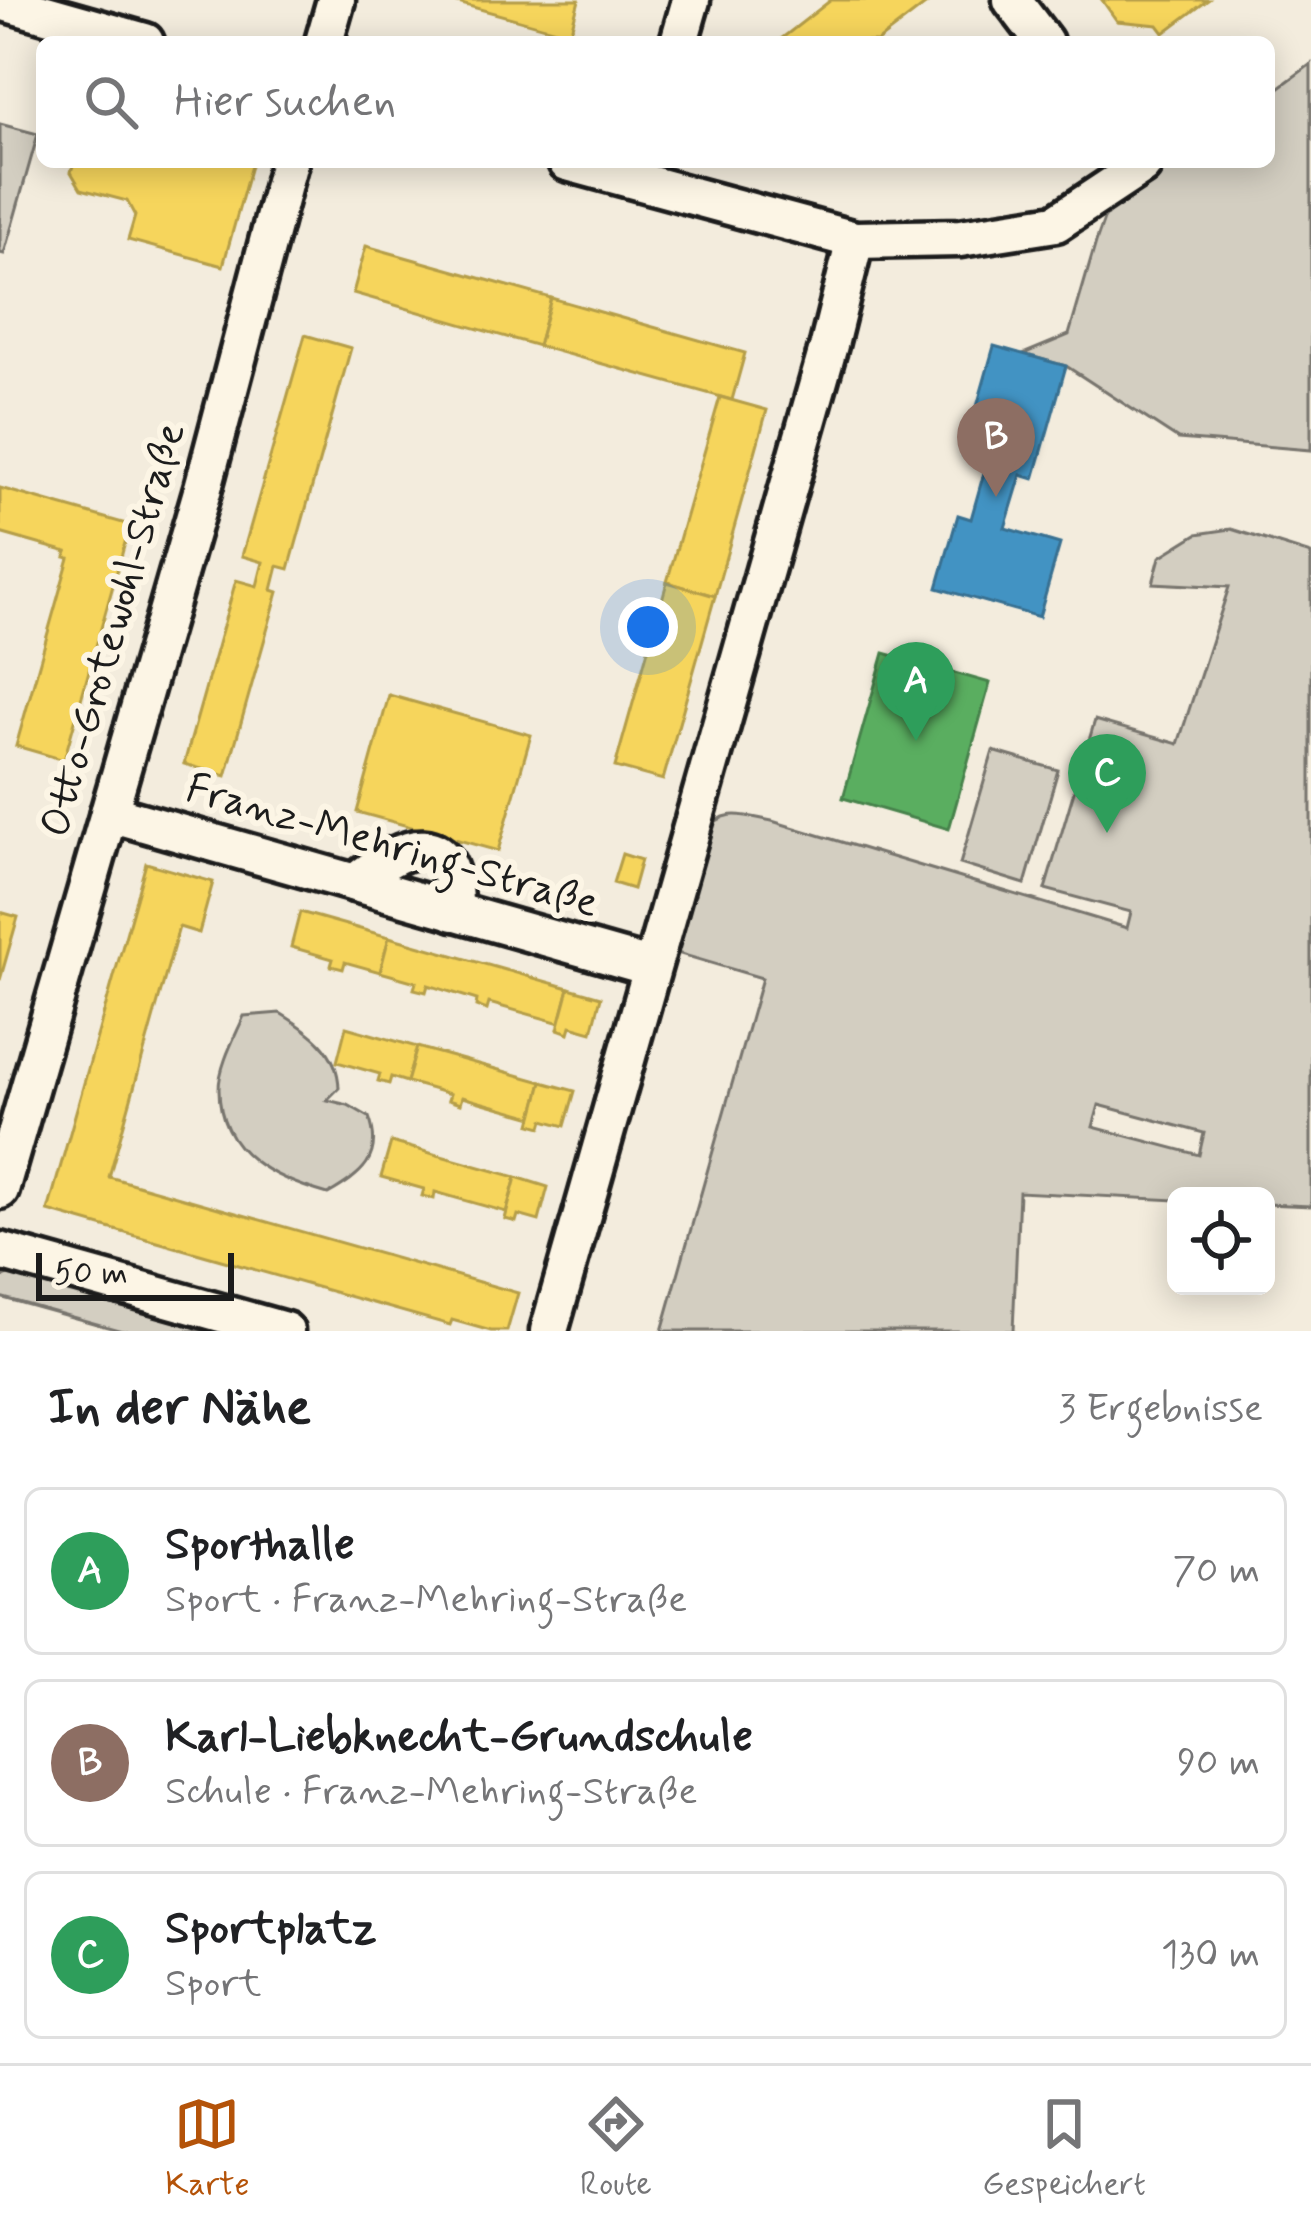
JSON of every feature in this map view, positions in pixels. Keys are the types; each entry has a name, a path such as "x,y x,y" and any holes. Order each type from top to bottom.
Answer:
{"street":[{"path":"326,36 336,0"},
{"path":"681,36 692,0"},
{"path":"1012,0 1039,36"},
{"path":"0,1 124,36"},
{"name":"Otto-Grotewohl-Straße","path":"0,1190 203,488 287,168"},
{"path":"641,172 855,240 960,238 1056,223 1135,168"},
{"path":"549,1331 855,240"},
{"name":"Franz-Mehring-Straße","path":"109,814 650,967"},
{"path":"355,883 399,852 427,848 443,861 450,875 454,912"},
{"path":"0,1251 285,1331"}],"shaded area":[{"path":"1311,64 1311,450 1178,439 1066,366 1023,354 1069,335 1104,219 1115,204 1170,168 1275,168 1275,91"},
{"path":"0,124 36,133 36,141 4,254 0,253"},
{"path":"1231,529 1311,554 1311,1206 1275,1204 1275,1187 1167,1187 1167,1200 1019,1192 1013,1331 662,1331 762,978 670,951 706,832 728,816 772,821 1127,928 1131,912 1045,889 1095,720 1178,744 1229,587 1153,583 1160,557 1197,534","holes":["1099,1105 1204,1133 1199,1155 1093,1127"]},
{"path":"993,751 1058,770 1025,884 960,864"},
{"path":"280,1013 312,1035 334,1063 339,1088 327,1100 369,1117 373,1131 374,1144 366,1164 328,1194 254,1160 229,1131 222,1112 222,1071 244,1016"},
{"path":"13,1273 221,1331 122,1331 0,1297 0,1279"}],"building: Wohnen":[{"path":"447,0 579,0 570,34"},
{"path":"831,0 929,2 885,36 785,36"},
{"path":"1102,0 1208,0 1164,33 1158,25 1117,21"},
{"path":"72,168 250,168 223,266 128,240 135,216 127,201 81,189"},
{"path":"366,246 551,298 538,346 353,293"},
{"path":"551,298 745,353 732,400 538,346"},
{"path":"305,335 351,348 289,569 278,566 272,590 278,592 226,776 184,764 236,580 257,586 263,562 242,556"},
{"path":"720,397 767,410 715,596 667,582"},
{"path":"0,488 130,525 64,760 16,746 69,558 67,552 0,533"},
{"path":"667,582 715,596 663,780 615,767"},
{"path":"389,695 531,735 498,851 357,812"},
{"path":"622,854 641,860 633,889 613,883"},
{"path":"146,863 213,882 199,933 179,927 109,1177 518,1293 507,1331 452,1320 450,1325 48,1211"},
{"path":"0,912 18,917 0,980"},
{"path":"300,912 389,937 380,972 345,962 343,969 331,966 333,959 291,947"},
{"path":"389,937 569,988 560,1023 489,1003 487,1010 476,1006 477,1000 428,985 426,992 414,989 416,982 380,972"},
{"path":"569,988 601,997 592,1032 571,1026 569,1033 558,1029"},
{"path":"346,1027 417,1047 407,1082 391,1077 389,1084 378,1081 380,1074 337,1062"},
{"path":"417,1047 542,1082 533,1117 462,1097 460,1104 448,1100 450,1094 407,1082"},
{"path":"542,1082 575,1091 565,1126 544,1120 542,1127 531,1124"},
{"path":"391,1142 516,1177 506,1212 435,1192 434,1199 422,1196 424,1189 381,1177"},
{"path":"516,1177 548,1187 539,1221 518,1215 516,1222 505,1219"}],"building: Schulen":[{"path":"994,346 1066,366 1034,479 1021,475 1005,528 1060,544 1039,617 937,588 958,515 971,519 987,462 963,456"}],"building: Öffentlich":[{"path":"884,653 990,683 949,829 843,798"}],"place":[{"name":"Karl-Liebknecht-Grundschule","path":"996,497"},
{"name":"Sporthalle","path":"916,741"},
{"name":"Sportplatz","path":"1107,833"}]}
